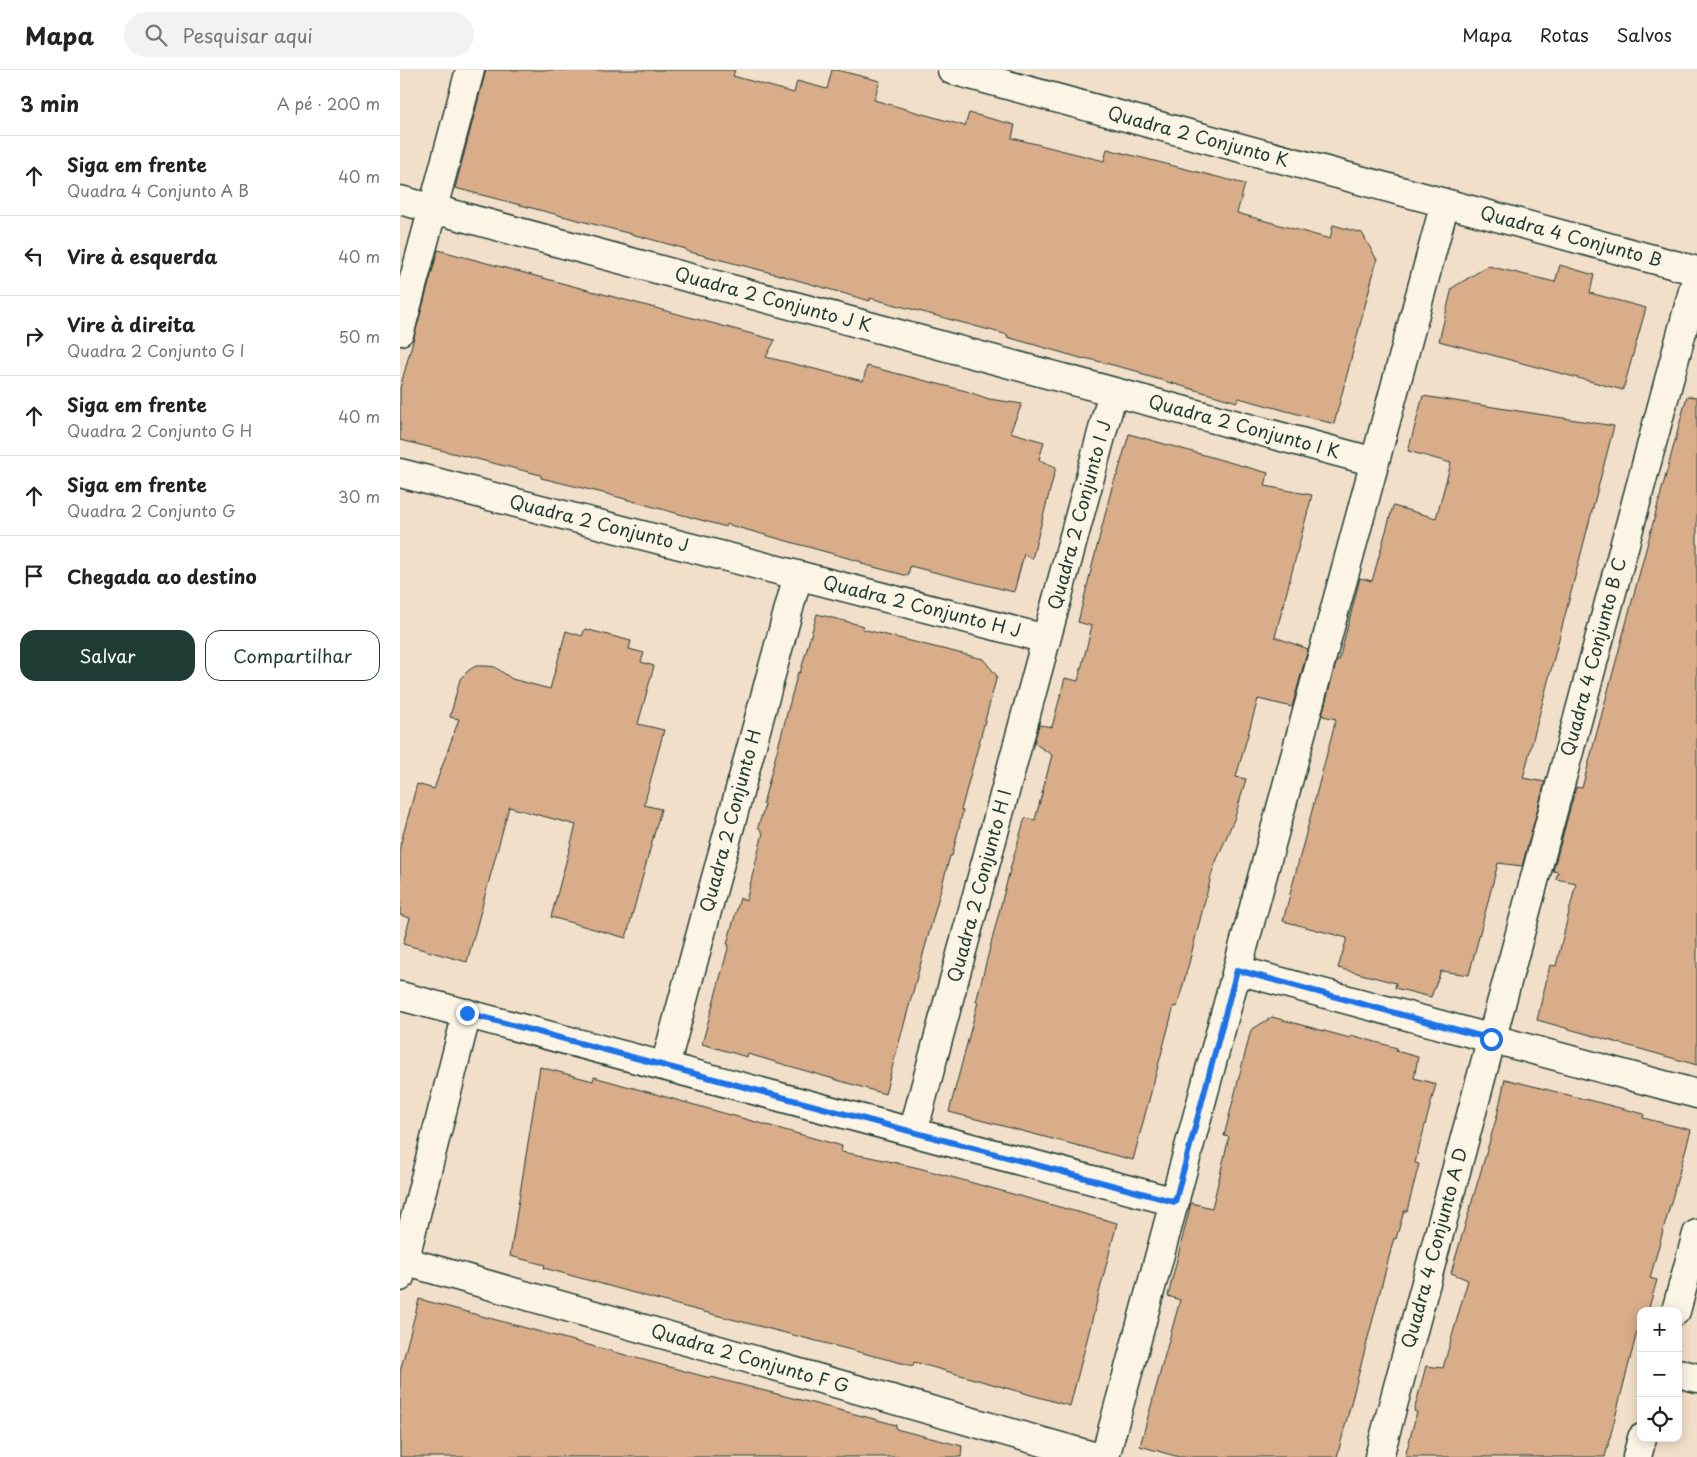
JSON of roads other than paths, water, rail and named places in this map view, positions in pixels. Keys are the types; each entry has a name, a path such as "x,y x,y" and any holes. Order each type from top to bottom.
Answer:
{"street":[{"path":"400,332 470,70"},
{"name":"Quadra 2 Conjunto K","path":"952,70 1445,203"},
{"name":"Quadra 2 Conjunto J K","path":"400,200 1113,392"},
{"path":"1105,1457 1445,203"},
{"name":"Quadra 4 Conjunto B","path":"1445,203 1697,272"},
{"name":"Quadra 4 Conjunto B C","path":"1491,1039 1697,276"},
{"name":"Quadra 2 Conjunto I K","path":"1113,392 1374,462"},
{"name":"Quadra 2 Conjunto I J","path":"1046,639 1113,392"},
{"name":"Quadra 2 Conjunto J","path":"400,473 798,575"},
{"name":"Quadra 2 Conjunto H J","path":"798,575 1046,639"},
{"name":"Quadra 2 Conjunto H","path":"665,1066 798,575"},
{"name":"Quadra 2 Conjunto H I","path":"913,1132 1046,639"},
{"path":"1237,970 1697,1094"},
{"path":"400,996 1175,1202"},
{"path":"402,1269 467,1013"},
{"name":"Quadra 4 Conjunto A D","path":"1379,1457 1491,1039"},
{"path":"1677,1307 1697,1234"},
{"name":"Quadra 2 Conjunto F G","path":"402,1269 1096,1457"},
{"path":"1682,1374 1697,1378"},
{"path":"1637,1457 1641,1442"}]}
